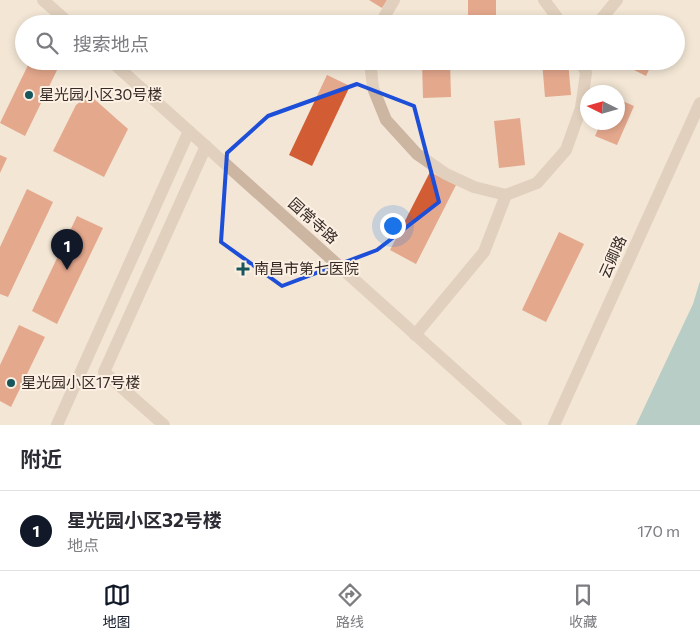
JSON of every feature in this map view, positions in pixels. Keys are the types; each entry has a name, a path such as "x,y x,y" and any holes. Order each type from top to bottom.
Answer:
{"street":[{"path":"43,0 60,15"},
{"path":"385,15 394,0"},
{"path":"544,0 555,15"},
{"path":"604,15 617,0"},
{"name":"园常寺路","path":"121,70 516,425"},
{"path":"371,70 373,88 386,120 417,154 446,174 474,187 506,195 537,183 566,150 581,108 586,73 585,70"},
{"name":"云卿路","path":"554,425 700,102"},
{"path":"57,425 189,131"},
{"path":"104,372 206,146"},
{"path":"415,335 484,252 506,195"},
{"path":"88,357 164,425"}],"highlighted area":[{"path":"357,84 414,106 439,202 377,250 282,286 221,242 227,153 268,116"}],"water":[{"path":"700,281 700,425 636,425 693,304"}],"building":[{"path":"369,0 387,0 382,8"},
{"path":"468,0 496,0 496,15 468,15"},
{"name":"星光园小区30号楼","path":"26,70 57,70 25,136 0,123"},
{"path":"422,70 450,70 451,97 423,98"},
{"path":"543,70 569,70 571,95 545,97"},
{"path":"634,70 649,70 646,76"},
{"path":"327,75 350,86 312,166 289,155"},
{"path":"87,97 93,98 128,129 104,177 53,151 76,105"},
{"path":"625,102 634,106 625,127"},
{"path":"520,118 525,165 499,168 494,121"},
{"path":"598,130 624,130 617,145 595,136"},
{"path":"0,155 7,158 0,173"},
{"path":"430,172 456,185 416,264 390,250"},
{"path":"27,189 53,202 8,297 0,294 0,247"},
{"path":"77,216 103,228 57,324 32,311"},
{"path":"559,232 584,244 546,322 522,310"},
{"name":"星光园小区17号楼","path":"19,325 45,337 11,407 0,401 0,365"}],"place":[{"name":"星光园小区30号楼","path":"29,95"},
{"name":"南昌市第七医院","path":"243,269"},
{"name":"星光园小区32号楼","path":"67,270"},
{"name":"星光园小区17号楼","path":"11,383"}]}
